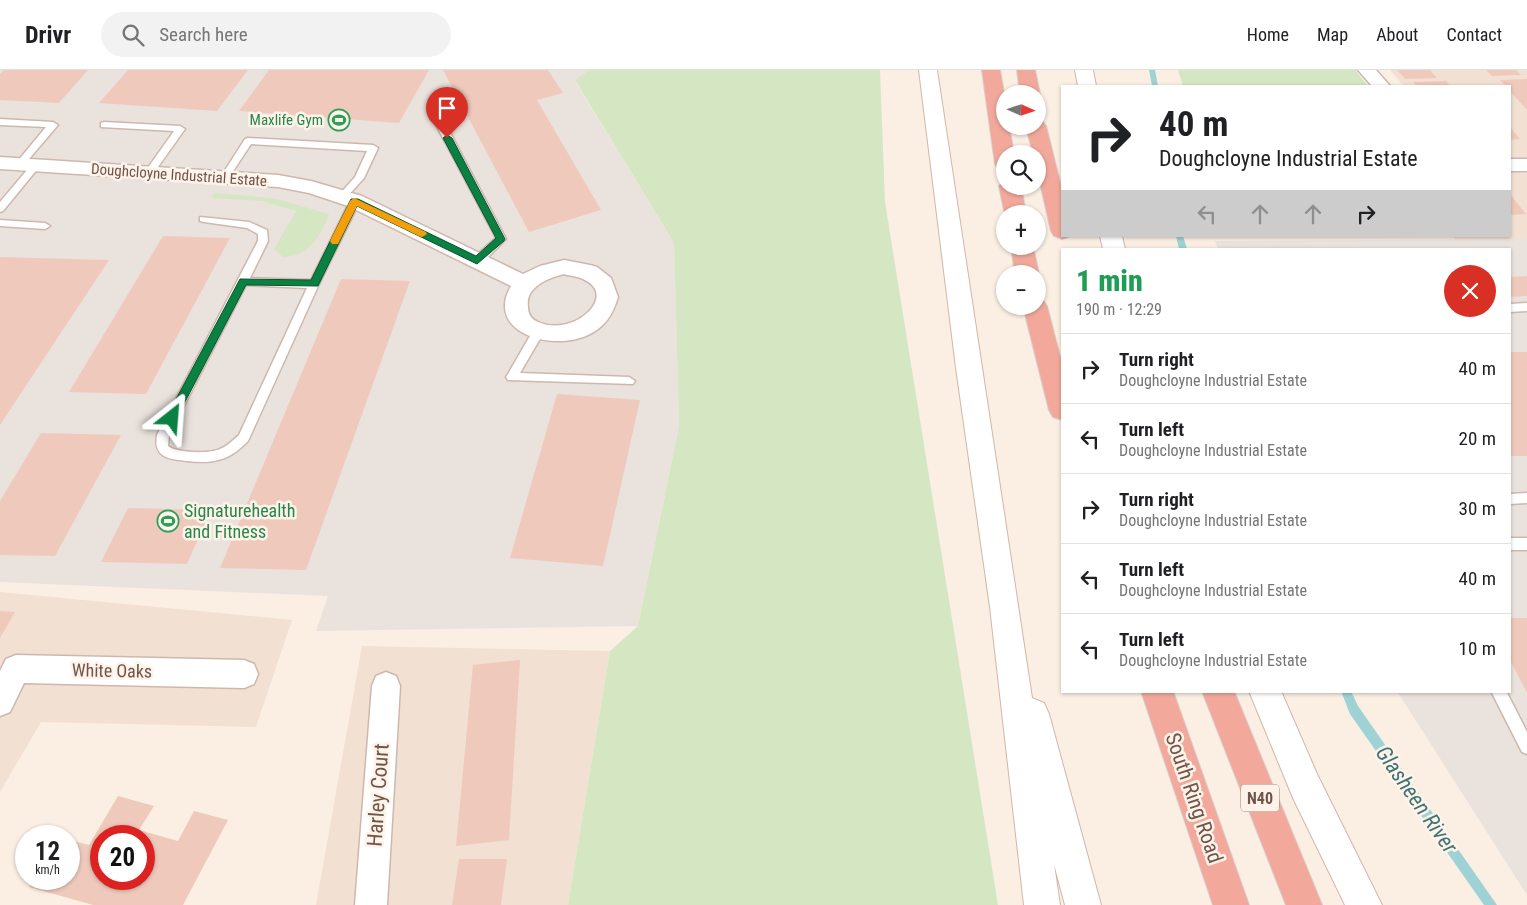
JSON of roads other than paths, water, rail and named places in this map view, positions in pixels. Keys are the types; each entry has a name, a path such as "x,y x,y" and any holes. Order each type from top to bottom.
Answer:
{"highway":[{"path":"991,70 1002,145"},
{"path":"1026,70 1028,85"},
{"path":"1038,135 1061,227"},
{"path":"1037,315 1061,406"},
{"name":"South Ring Road","path":"1158,693 1231,905"},
{"name":"N40","path":"1219,693 1304,905"}],"main road":[{"path":"928,70 969,368 1005,606 1042,905"},
{"path":"1084,70 1087,85"},
{"path":"1005,606 1083,905"},
{"path":"1266,693 1305,786 1364,905"}],"street":[{"path":"1367,70 1380,85"},
{"name":"Doughcloyne Industrial Estate","path":"0,163 224,177 303,185 349,199 525,284"},
{"path":"1511,165 1527,165"},
{"path":"564,267 579,268 592,272 601,280 607,289 608,300 604,311 596,321 583,328 560,334 538,332 526,325 518,316 516,306 518,294 525,284 536,276 550,270 564,267"},
{"name":"White Oaks","path":"0,702 16,669 244,674"},
{"name":"Harley Court","path":"371,905 386,686"}],"lane":[{"path":"438,121 501,239 477,261"},
{"path":"0,122 53,125 0,209"},
{"path":"104,124 180,129 150,172"},
{"path":"204,219 249,224 263,232 263,241 163,435 161,445 164,451 170,454 220,457 230,451 244,438 373,148 248,140 224,177"},
{"path":"0,223 45,226"},
{"path":"243,281 314,284"},
{"path":"1511,308 1527,307"},
{"path":"538,332 512,376 629,381"},
{"path":"1511,499 1527,498"},
{"path":"1511,544 1527,544"},
{"path":"1499,693 1527,747"}],"waterway":[{"name":"Glasheen River","path":"1152,70 1155,85"},
{"name":"Glasheen River","path":"1179,237 1183,248"},
{"name":"Glasheen River","path":"1347,693 1354,710 1491,905"}],"place":[{"name":"Maxlife Gym","path":"339,120"},
{"name":"Signaturehealth and Fitness","path":"168,521"}]}
